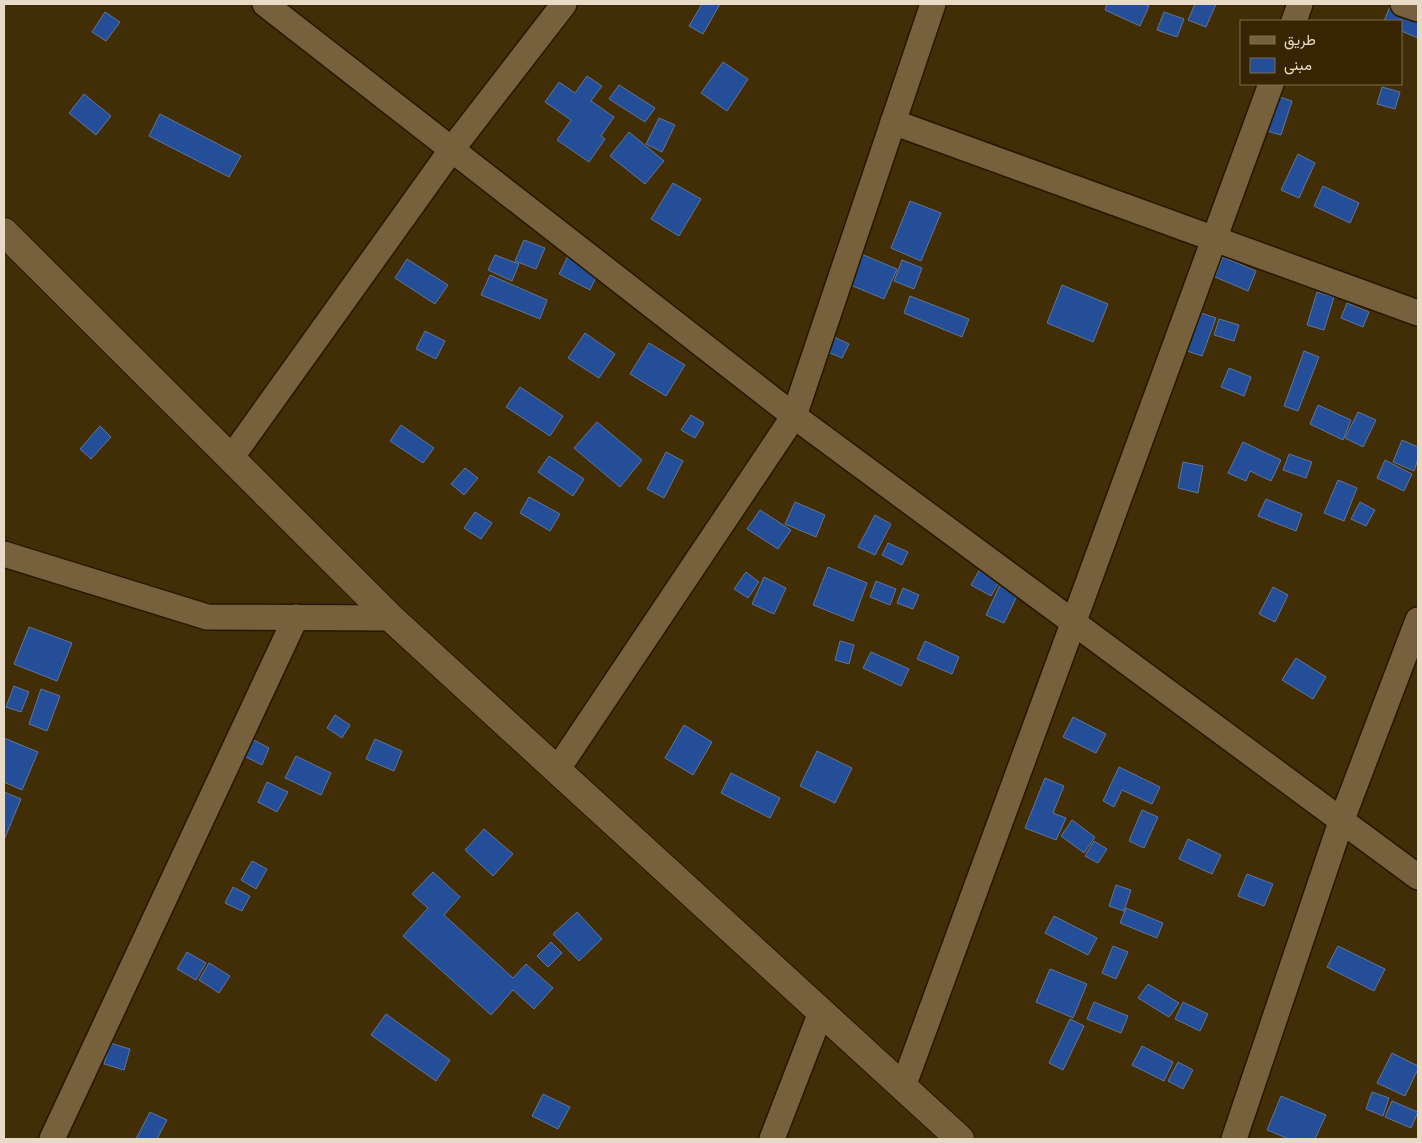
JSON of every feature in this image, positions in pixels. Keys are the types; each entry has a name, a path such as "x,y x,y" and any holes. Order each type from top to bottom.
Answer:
{"street":[{"path":"265,4 794,416 1341,822 1418,877"},
{"path":"231,458 452,149 564,4"},
{"path":"557,770 794,416 933,4"},
{"path":"1294,20 1300,4"},
{"path":"1403,4 1418,9"},
{"path":"902,1087 1271,85"},
{"path":"893,122 1418,313"},
{"path":"4,232 391,618 960,1139"},
{"path":"4,554 207,617 391,618"},
{"path":"52,1139 296,617"},
{"path":"1234,1139 1341,822 1418,620"},
{"path":"772,1139 821,1012"}],"building":[{"path":"702,4 720,4 703,34 689,26"},
{"path":"1107,4 1144,4 1149,6 1140,26 1105,10"},
{"path":"1195,4 1216,4 1206,27 1188,20"},
{"path":"1391,4 1418,14 1418,38 1402,31 1402,20 1384,20"},
{"path":"105,12 120,22 106,41 92,32"},
{"path":"1164,12 1184,19 1177,37 1157,30"},
{"path":"723,62 748,79 727,111 701,93"},
{"path":"587,76 602,86 591,101 614,117 601,136 605,139 589,162 557,140 571,120 545,102 559,82 575,93"},
{"path":"619,85 655,108 645,122 609,99"},
{"path":"1382,87 1400,92 1395,109 1377,104"},
{"path":"84,94 111,116 96,135 69,113"},
{"path":"1274,95 1292,101 1281,135 1263,130"},
{"path":"160,114 241,156 229,177 149,136"},
{"path":"659,118 675,125 662,152 646,144"},
{"path":"629,132 664,161 645,184 610,156"},
{"path":"1298,154 1315,163 1299,198 1281,190"},
{"path":"673,183 701,199 679,236 651,219"},
{"path":"1323,186 1359,203 1350,223 1314,206"},
{"path":"910,201 941,213 921,261 891,248"},
{"path":"524,240 545,248 536,269 515,261"},
{"path":"861,254 897,269 884,299 848,284"},
{"path":"495,255 519,264 512,281 488,270"},
{"path":"568,256 599,271 590,290 559,274"},
{"path":"1223,257 1256,271 1248,291 1215,277"},
{"path":"407,259 448,285 435,304 395,278"},
{"path":"902,260 922,268 914,289 894,281"},
{"path":"490,275 547,300 540,319 481,295"},
{"path":"1062,285 1108,304 1093,342 1047,323"},
{"path":"1317,292 1334,297 1324,330 1307,325"},
{"path":"910,296 969,319 962,337 904,313"},
{"path":"1347,303 1369,312 1363,327 1341,318"},
{"path":"1198,312 1216,318 1202,356 1184,350"},
{"path":"1219,319 1239,325 1234,341 1214,335"},
{"path":"425,331 445,341 436,359 416,349"},
{"path":"585,333 615,354 599,378 568,358"},
{"path":"832,336 849,344 842,358 825,351"},
{"path":"649,343 685,365 666,396 630,374"},
{"path":"1304,351 1319,357 1298,411 1284,406"},
{"path":"1229,368 1251,377 1244,396 1221,387"},
{"path":"520,387 563,416 550,436 506,407"},
{"path":"1318,405 1351,420 1343,440 1310,424"},
{"path":"1358,412 1376,420 1363,447 1345,438"},
{"path":"691,415 704,423 695,438 681,430"},
{"path":"597,422 642,460 620,487 574,448"},
{"path":"401,425 434,448 423,463 390,441"},
{"path":"100,426 111,437 91,459 80,449"},
{"path":"1402,440 1418,447 1418,459 1414,471 1393,462"},
{"path":"1243,442 1281,460 1271,481 1250,471 1246,481 1228,473"},
{"path":"666,452 683,461 664,498 647,489"},
{"path":"1289,454 1312,462 1306,478 1283,470"},
{"path":"549,456 584,479 573,496 538,472"},
{"path":"1385,460 1412,474 1404,491 1377,478"},
{"path":"1183,462 1203,466 1198,493 1178,488"},
{"path":"465,468 478,478 464,495 451,484"},
{"path":"1338,480 1357,488 1344,521 1324,513"},
{"path":"529,497 560,514 550,531 520,513"},
{"path":"1266,499 1302,514 1296,531 1258,516"},
{"path":"795,502 825,515 816,537 785,524"},
{"path":"1360,502 1375,510 1366,526 1351,519"},
{"path":"760,510 791,530 778,549 747,529"},
{"path":"475,512 492,523 481,539 464,528"},
{"path":"875,515 891,524 875,555 858,547"},
{"path":"888,543 908,552 902,565 882,555"},
{"path":"828,567 867,583 853,621 813,605"},
{"path":"980,569 1000,580 991,596 971,585"},
{"path":"746,572 759,582 748,598 734,589"},
{"path":"764,577 786,588 774,614 752,604"},
{"path":"876,581 896,589 890,605 870,597"},
{"path":"1000,585 1018,594 1004,623 986,615"},
{"path":"1273,587 1288,595 1275,622 1259,614"},
{"path":"903,588 919,595 913,609 897,603"},
{"path":"29,627 72,643 57,681 14,664"},
{"path":"840,641 854,645 849,664 835,660"},
{"path":"925,641 959,657 952,674 917,659"},
{"path":"871,652 909,669 901,686 863,668"},
{"path":"1296,658 1326,677 1313,699 1282,680"},
{"path":"14,686 29,692 21,712 6,707"},
{"path":"41,689 60,696 47,731 29,724"},
{"path":"335,715 350,725 342,738 327,728"},
{"path":"1073,717 1106,734 1096,753 1063,737"},
{"path":"684,725 712,742 693,775 665,758"},
{"path":"4,738 38,752 22,790 4,782"},
{"path":"252,739 269,748 262,765 244,756"},
{"path":"375,739 402,751 394,771 366,759"},
{"path":"817,751 852,768 835,803 800,786"},
{"path":"296,756 331,773 321,795 285,778"},
{"path":"1119,767 1160,787 1152,804 1122,790 1114,807 1103,801"},
{"path":"731,773 780,798 770,818 721,793"},
{"path":"1045,778 1064,786 1053,813 1066,818 1056,840 1025,828"},
{"path":"267,782 288,792 277,812 258,802"},
{"path":"4,792 21,799 4,840"},
{"path":"1142,810 1158,817 1144,848 1129,841"},
{"path":"1072,820 1095,837 1084,853 1061,836"},
{"path":"484,829 513,854 493,876 465,850"},
{"path":"1188,839 1221,855 1212,874 1179,859"},
{"path":"1094,841 1107,849 1098,863 1085,856"},
{"path":"252,861 267,869 256,889 241,880"},
{"path":"433,872 460,897 444,915 513,978 526,964 553,988 534,1009 513,990 491,1015 403,936 428,908 412,894"},
{"path":"1247,874 1273,884 1264,906 1238,896"},
{"path":"1116,885 1131,890 1124,911 1109,906"},
{"path":"233,887 250,896 242,911 225,903"},
{"path":"1126,908 1163,923 1157,938 1120,923"},
{"path":"577,912 602,939 579,961 553,934"},
{"path":"1054,916 1097,938 1088,955 1045,933"},
{"path":"551,942 562,953 548,967 537,956"},
{"path":"1113,946 1128,952 1116,979 1102,973"},
{"path":"1338,946 1385,969 1374,991 1327,967"},
{"path":"187,952 206,963 196,980 177,969"},
{"path":"209,963 230,976 219,993 199,980"},
{"path":"1050,969 1087,984 1073,1018 1036,1002"},
{"path":"1148,984 1179,1003 1169,1017 1138,998"},
{"path":"1094,1002 1128,1016 1121,1033 1087,1019"},
{"path":"1183,1002 1208,1014 1200,1031 1175,1019"},
{"path":"386,1014 450,1060 436,1081 371,1035"},
{"path":"1070,1019 1084,1026 1063,1070 1049,1063"},
{"path":"110,1043 130,1049 124,1070 104,1064"},
{"path":"1142,1046 1173,1062 1164,1081 1132,1065"},
{"path":"1392,1053 1418,1066 1405,1096 1377,1083"},
{"path":"1178,1062 1193,1070 1183,1089 1168,1081"},
{"path":"1372,1092 1389,1098 1383,1116 1366,1109"},
{"path":"543,1094 570,1107 558,1129 532,1116"},
{"path":"1281,1096 1326,1115 1315,1139 1289,1139 1267,1130"},
{"path":"1392,1101 1418,1112 1411,1128 1385,1117"},
{"path":"150,1112 167,1120 157,1139 136,1139"}]}
